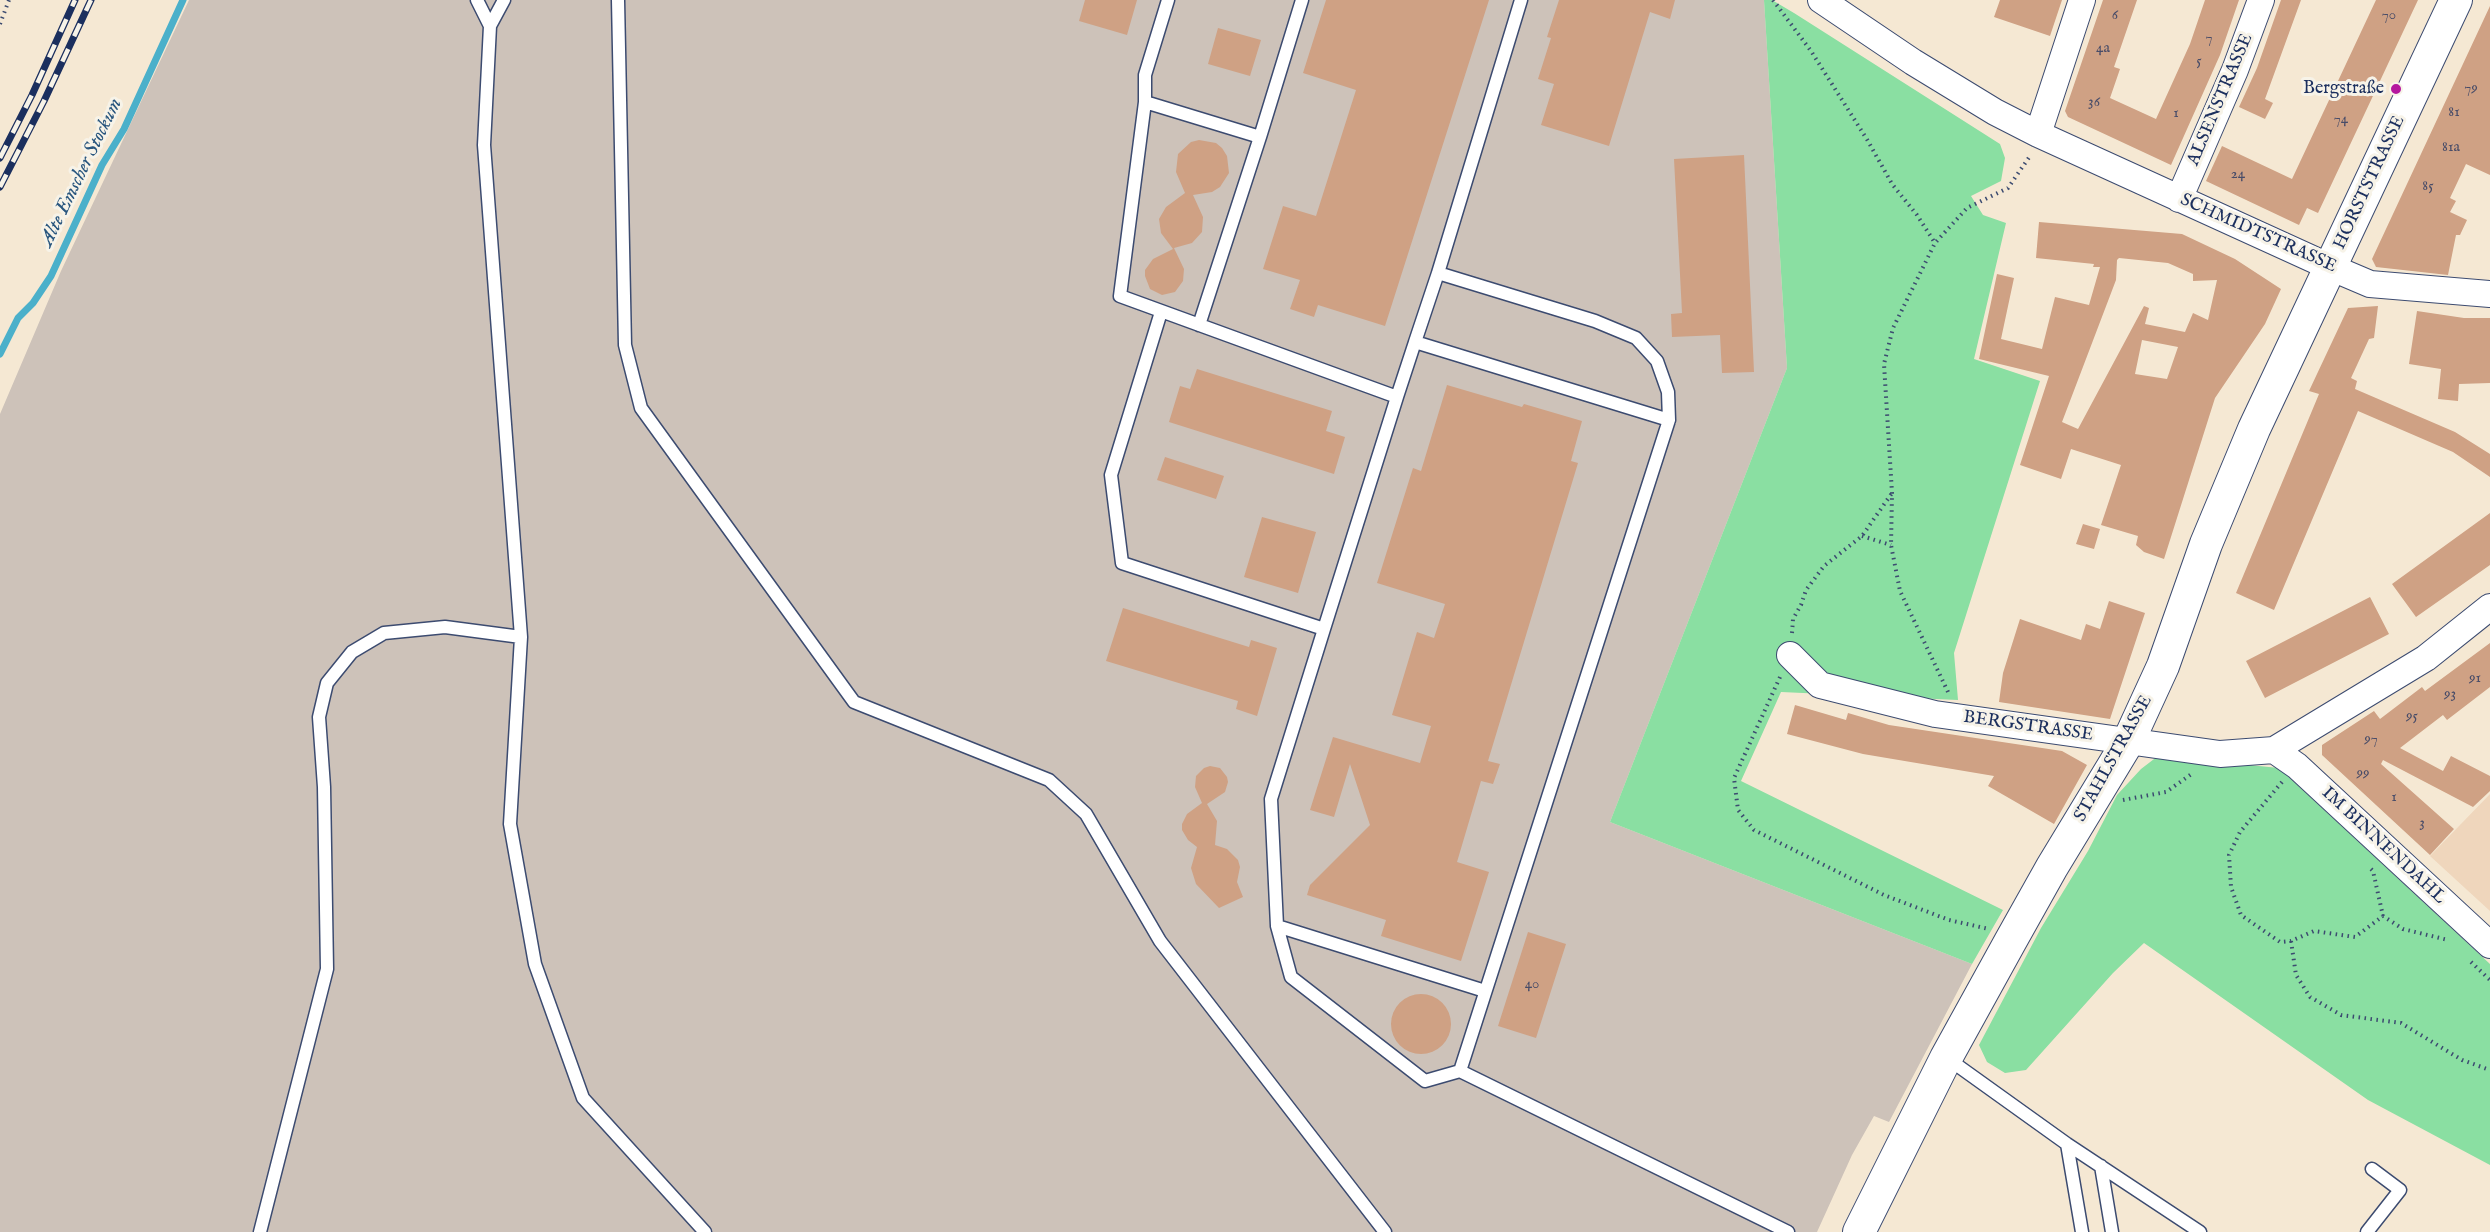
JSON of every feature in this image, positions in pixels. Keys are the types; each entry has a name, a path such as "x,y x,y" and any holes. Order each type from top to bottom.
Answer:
{"street":[{"name":"SCHMIDTSTRASSE","path":"1821,0 1913,62 1995,112 2038,134 2330,267 2370,284 2490,294"},
{"path":"2038,134 2082,0"},
{"name":"ALSENSTRASSE","path":"2179,199 2235,69 2261,0"},
{"name":"HORSTSTRASSE","path":"2330,267 2456,0"},
{"name":"STAHLSTRASSE","path":"1858,1232 1946,1058 2010,942 2128,740 2163,666 2206,543 2254,429 2330,267"},
{"name":"BERGSTRASSE","path":"1790,655 1820,685 1935,714 2220,754 2274,750 2426,658 2490,607"},
{"name":"IM BINNENDAHL","path":"2274,750 2297,766 2490,945"}],"lane":[{"path":"477,0 489,26 484,145 521,637 510,824 535,964 583,1098 705,1232"},
{"path":"489,26 504,0"},
{"path":"618,0 625,345 641,408 854,702 1048,780 1086,814 1160,941 1385,1232"},
{"path":"1168,0 1145,75 1145,102 1120,297 1397,397"},
{"path":"1199,325 1302,0"},
{"path":"1521,0 1438,273 1271,799 1277,926 1291,977 1425,1081 1460,1071 1788,1232"},
{"path":"1145,102 1260,137"},
{"path":"1438,273 1595,321 1636,338 1657,361 1668,392 1669,420 1460,1071"},
{"path":"1161,312 1111,475 1122,564 1324,629"},
{"path":"1415,342 1669,420"},
{"path":"260,1232 327,969 324,787 318,717 327,683 352,652 384,633 445,627 521,637"},
{"path":"1277,926 1485,991"},
{"path":"1946,1058 2067,1144 2200,1232"},
{"path":"2067,1144 2082,1232"},
{"path":"2101,1166 2112,1232"},
{"path":"2367,1232 2400,1190 2372,1169"}],"path":[{"path":"0,24 9,0"},
{"path":"1773,0 1811,51 1869,141 1892,184 1917,215 1935,243"},
{"path":"1935,714 1953,704 1900,591 1891,545 1892,493 1884,364 1893,328 1935,243 1967,208 2008,188 2028,162 2038,134"},
{"path":"1892,493 1862,536 1824,566 1806,590 1793,619 1790,655 1734,778 1738,810 1754,830 1884,895 1949,920 1994,931 2010,942"},
{"path":"1862,536 1891,545"},
{"path":"2090,806 2166,792 2220,754"},
{"path":"2297,766 2240,832 2229,855 2231,887 2241,915 2280,942 2291,941 2314,931 2355,937 2383,916"},
{"path":"2365,863 2373,871 2383,916 2403,929 2446,938 2453,945"},
{"path":"2291,941 2296,975 2310,997 2340,1015 2401,1023 2463,1060 2490,1070"},
{"path":"2468,959 2490,980"}],"shaded area":[{"path":"189,0 1764,0 1787,368 1610,822 1972,964 1889,1122 1874,1116 1852,1155 1817,1232 0,1232 0,414 61,271"},
{"path":"2490,794 2490,911 2430,856"}],"green space":[{"path":"1764,0 1772,0 1794,13 2000,144 2005,158 2001,181 1971,196 1983,215 2006,223 1974,359 2040,381 1954,653 1958,700 1781,692 1741,781 2003,910 1972,964 1610,822 1787,368"},
{"path":"2158,756 2279,768 2490,964 2490,1165 2368,1100 2144,943 2113,973 2026,1070 2005,1073 1987,1062 1979,1045 2041,928 2088,851 2117,795 2141,769"}],"building":[{"path":"1085,0 1137,0 1127,35 1079,21"},
{"path":"1326,0 1489,0 1385,326 1318,305 1314,317 1290,309 1300,280 1263,269 1283,206 1316,216 1356,90 1303,73"},
{"path":"1559,0 1675,0 1670,19 1650,12 1609,146 1541,125 1554,84 1538,79 1551,38 1547,37"},
{"path":"2000,0 2062,0 2050,36 1994,17"},
{"path":"2103,0 2137,0 2114,67 2120,69 2110,98 2156,119 2190,44 2205,0 2239,0 2220,55 2171,165 2068,117 2065,111"},
{"path":"2281,0 2301,0 2265,99 2273,103 2265,119 2239,107 2257,68"},
{"path":"2376,0 2418,0 2318,213 2307,208 2299,225 2206,181 2222,146 2292,179"},
{"path":"2490,6 2490,175 2466,164 2450,198 2456,201 2450,212 2467,220 2460,235 2456,235 2448,275 2376,267 2372,259"},
{"path":"1218,28 1261,40 1250,76 1208,64"},
{"path":"1199,140 1216,143 1222,148 1227,156 1229,173 1220,187 1212,192 1193,195 1203,217 1202,232 1192,243 1174,248 1184,269 1183,281 1175,292 1162,295 1150,289 1145,270 1153,259 1173,249 1161,233 1159,219 1166,207 1185,193 1176,172 1178,154 1191,142"},
{"path":"1744,155 1754,372 1722,373 1720,335 1672,337 1671,314 1682,313 1674,159"},
{"path":"2039,222 2182,234 2235,259 2281,289 2265,324 2215,398 2164,559 2144,552 2136,545 2138,536 2101,525 2121,465 2071,449 2061,479 2020,465 2049,376 1979,359 1997,274 2014,278 2001,339 2042,349 2055,297 2089,305 2100,267 2093,267 2094,264 2036,258","holes":["2119,258 2168,263 2193,274 2193,281 2217,280 2208,320 2193,313 2185,332 2145,324 2149,308 2144,306 2078,429 2062,422 2116,280","2142,340 2178,347 2167,379 2135,374"]},
{"path":"2378,306 2374,338 2369,339 2351,378 2357,381 2355,389 2455,432 2490,454 2490,477 2453,452 2358,411 2274,610 2236,593 2319,394 2309,391 2348,308"},
{"path":"2417,311 2464,318 2490,318 2490,383 2459,384 2458,401 2438,399 2441,369 2409,364"},
{"path":"1197,369 1332,411 1326,431 1345,437 1334,474 1169,422 1180,386 1190,389"},
{"path":"1447,385 1522,407 1524,404 1582,421 1571,461 1578,463 1488,761 1500,764 1493,784 1481,781 1457,862 1489,872 1461,961 1381,936 1386,920 1307,895 1310,885 1370,825 1350,764 1334,817 1310,810 1333,737 1420,763 1431,726 1392,715 1417,632 1434,638 1445,604 1377,583 1413,468 1421,471"},
{"path":"1165,457 1224,476 1216,499 1157,480"},
{"path":"2490,513 2490,565 2416,617 2392,584"},
{"path":"1262,517 1316,532 1298,593 1244,577"},
{"path":"2083,524 2100,529 2094,549 2076,544"},
{"path":"2370,597 2389,634 2265,698 2246,661"},
{"path":"2109,601 2145,613 2110,719 1999,702 2003,673 2020,619 2081,640 2086,624 2100,629"},
{"path":"1123,608 1249,647 1251,640 1277,648 1257,716 1236,709 1238,701 1106,661"},
{"path":"2490,643 2490,687 2447,720 2443,715 2400,748 2443,771 2451,756 2490,776 2490,791 2473,807 2383,760 2381,764 2454,829 2430,855 2322,755 2322,745 2374,711 2380,719 2422,687 2425,691"},
{"path":"1795,705 1846,720 1848,713 1889,725 2062,751 2087,765 2054,824 1988,786 1994,776 1863,754 1787,734"},
{"path":"1210,766 1220,768 1228,782 1225,792 1207,804 1217,821 1215,845 1227,849 1238,860 1240,867 1237,882 1243,897 1219,908 1196,884 1191,868 1197,847 1188,840 1182,830 1187,814 1202,803 1195,787 1196,776 1204,768"},
{"path":"1528,932 1566,944 1536,1038 1498,1026"},
{"path":"1421,994 1438,999 1446,1007 1451,1024 1446,1041 1438,1049 1421,1054 1404,1049 1396,1041 1391,1024 1396,1007 1404,999"}],"waterway":[{"name":"Alte Emscher Stockum","path":"0,354 18,318 33,303 51,276 102,165 124,129 183,0"}],"railway":[{"path":"0,158 32,95 75,0"},
{"path":"0,187 44,101 91,0"}],"place":[{"name":"Bergstraße","path":"2396,89"}]}
